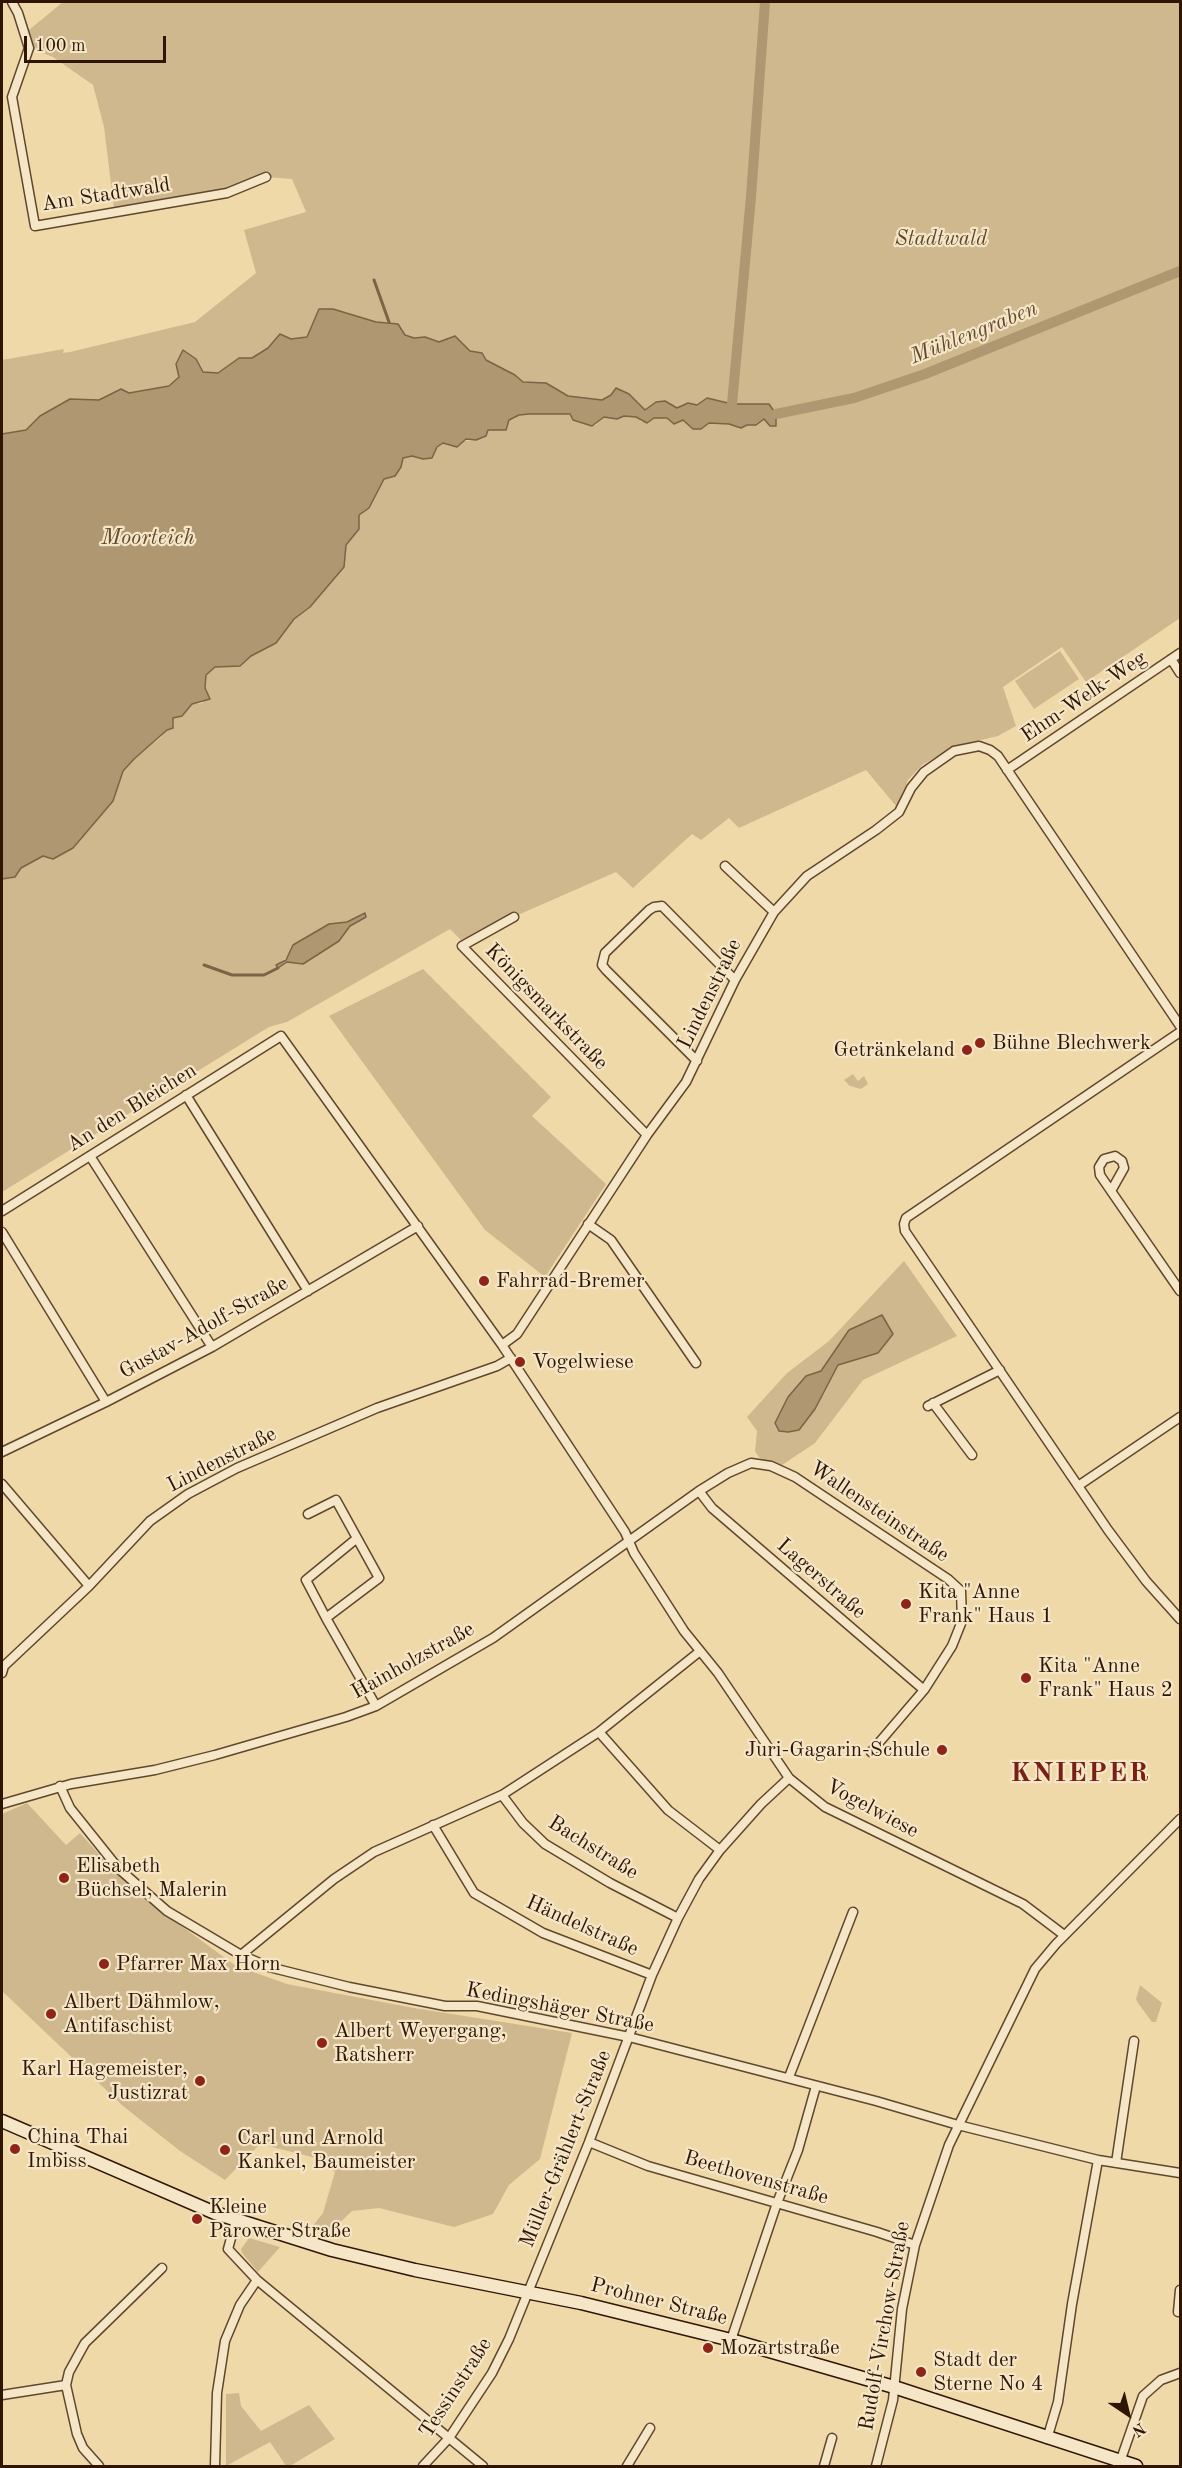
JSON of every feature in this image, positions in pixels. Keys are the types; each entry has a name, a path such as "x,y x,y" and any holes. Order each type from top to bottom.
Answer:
{"main road":[{"name":"Prohner Straße","path":"2,2121 112,2170 236,2220 363,2258 581,2303 731,2340 894,2387 1047,2439 1136,2466"}],"street":[{"name":"Am Stadtwald","path":"12,2 18,13 29,48 12,97 35,226 227,193 266,177"},
{"name":"Ehm-Welk-Weg","path":"1007,770 1180,653"},
{"path":"1171,659 1180,673"},
{"name":"Lindenstraße","path":"502,1345 517,1334 647,1136 686,1082 735,980 774,912 807,876 899,812 911,788 924,772 954,751 979,746 990,750 1007,770"},
{"path":"1007,770 1180,1026"},
{"path":"725,866 774,912"},
{"path":"697,1061 606,970 602,965 605,953 649,910 662,906 735,980"},
{"name":"Königsmarkstraße","path":"514,917 462,946 647,1136"},
{"path":"1180,1032 906,1218 905,1231 1128,1558 1180,1619"},
{"name":"An den Bleichen","path":"2,1211 281,1036"},
{"name":"Vogelwiese","path":"281,1036 511,1358 630,1541 654,1585 699,1653 718,1673 789,1778 825,1807 1023,1904 1064,1935"},
{"path":"186,1095 308,1291"},
{"path":"90,1156 212,1347"},
{"path":"1111,1191 1180,1291"},
{"path":"588,1224 611,1240 696,1363"},
{"name":"Gustav-Adolf-Straße","path":"2,1452 212,1347 418,1226"},
{"path":"2,1232 106,1402"},
{"name":"Lindenstraße","path":"2,1673 4,1666 89,1586 150,1521 188,1494 237,1468 358,1416 497,1366 511,1358"},
{"path":"972,1455 931,1405 1000,1371"},
{"path":"1078,1486 1180,1417"},
{"name":"Wallensteinstraße","path":"699,1491 743,1466 758,1463 771,1466 795,1477 948,1579 961,1591 962,1621 952,1646 924,1690 871,1752"},
{"path":"2,1484 89,1586"},
{"name":"Hainholzstraße","path":"2,1804 60,1786 155,1770 205,1758 376,1706 493,1638 699,1491"},
{"name":"Lagerstraße","path":"699,1491 712,1508 924,1690"},
{"path":"308,1514 336,1500 379,1578 326,1618"},
{"path":"356,1539 306,1580 376,1706"},
{"path":"241,1955 334,1879 366,1857 502,1795 599,1732 699,1653"},
{"path":"599,1732 668,1810 720,1850"},
{"name":"Müller-Grählert-Straße","path":"527,2293 589,2142 652,1975 678,1918 699,1879 720,1850 761,1804 789,1778"},
{"name":"Kedingshäger Straße","path":"60,1786 69,1808 118,1868 168,1911 241,1955 269,1967 349,1987 445,2006 477,2006 630,2037 1098,2160 1180,2173"},
{"name":"Bachstraße","path":"502,1795 524,1823 545,1844 602,1878 678,1918"},
{"path":"958,2125 1035,1969 1064,1935 1180,1819"},
{"name":"Händelstraße","path":"433,1825 474,1893 543,1933 652,1975"},
{"path":"789,2078 853,1912"},
{"path":"1116,2163 1134,2041"},
{"path":"731,2340 777,2203 798,2150 816,2086"},
{"name":"Rudolf-Virchow-Straße","path":"876,2466 893,2400 902,2309 915,2245 934,2184 958,2125"},
{"name":"Beethovenstraße","path":"589,2142 648,2166 878,2232 915,2245"},
{"path":"1047,2439 1058,2402 1072,2304 1098,2160"},
{"path":"236,2220 228,2249 257,2280 483,2466"},
{"path":"99,2466 83,2448 77,2434 66,2385 75,2359 85,2343 162,2268"},
{"path":"215,2466 216,2393 225,2341 240,2306 257,2280"},
{"path":"1178,2312 1180,2290"},
{"name":"Tessinstraße","path":"423,2466 449,2438 492,2373 509,2339 527,2293"},
{"path":"1120,2462 1143,2396 1161,2380 1180,2373"},
{"path":"2,2395 66,2385"},
{"path":"627,2466 650,2428"},
{"path":"824,2466 832,2438"}],"green space":[{"name":"Stadtwald","path":"63,2 1180,2 1180,618 1086,682 1062,647 1003,687 1016,726 998,736 955,746 922,765 908,780 899,804 896,806 866,770 739,828 729,818 701,840 692,834 633,888 616,872 461,940 450,929 287,1022 269,1027 2,1192 2,879 15,877 21,868 43,856 53,859 73,848 113,801 123,771 161,737 173,718 182,716 192,704 203,703 205,675 214,667 240,666 251,656 276,643 294,619 310,607 344,567 346,545 359,529 359,515 369,508 384,479 401,467 403,458 412,456 423,459 443,443 476,440 488,430 501,429 509,420 519,415 529,414 570,414 596,425 603,417 636,417 642,422 653,418 683,420 694,429 701,429 709,423 729,424 741,428 756,425 764,419 776,426 776,414 769,404 732,404 707,398 697,405 688,403 676,408 665,401 656,402 645,410 629,394 616,389 602,400 568,396 546,383 523,382 515,375 486,360 482,353 470,351 455,336 439,342 425,337 414,338 405,335 389,322 376,322 333,309 312,323 308,337 291,339 280,334 268,348 252,358 239,358 218,373 203,372 196,359 169,386 129,393 121,389 99,400 70,399 40,416 26,430 2,434 2,360 64,349 63,353 70,352 195,322 256,273 244,230 306,212 292,179 266,177 227,193 114,208 104,127 93,85 53,57 29,48 24,34","holes":["364,913 366,917 350,926 339,941 303,964 287,962 278,968 277,965 329,924 347,922"]},
{"path":"1060,651 1079,679 1034,709 1015,681"},
{"path":"423,969 551,1097 532,1116 606,1184 545,1277 485,1230 329,1016"},
{"path":"853,1074 858,1081 864,1076 868,1084 861,1089 850,1086 844,1080"},
{"path":"904,1261 957,1336 863,1380 815,1443 782,1465 763,1461 755,1451 757,1431 747,1417 787,1373 829,1341","holes":["878,1353 838,1365 825,1386 806,1376 821,1371 833,1355"]},
{"path":"27,1803 66,1845 80,1833 114,1871 165,1914 236,1966 287,1984 414,2008 572,2033 540,2159 509,2185 493,2214 454,2227 379,2208 352,2211 330,2232 312,2227 323,2213 335,2172 320,2159 260,2144 225,2180 180,2151 123,2106 2,1991 2,1814"},
{"path":"1140,1985 1162,2003 1156,2022 1152,2022 1136,1999"},
{"path":"249,2238 280,2247 258,2272 242,2253 241,2249"},
{"path":"239,2393 241,2406 261,2431 309,2405 335,2439 290,2466 286,2466 270,2442 226,2466 226,2394"}],"water":[{"name":"Moorteich","path":"319,309 333,309 376,322 398,324 405,335 414,338 425,337 439,342 455,336 470,351 482,353 486,360 515,375 523,382 546,383 568,396 602,400 611,395 616,388 629,394 645,410 656,402 665,401 677,408 688,403 697,405 707,398 732,404 769,404 776,414 776,426 770,426 764,419 756,425 741,428 729,424 709,423 701,429 693,429 683,420 674,424 667,418 654,418 647,423 636,417 624,416 617,419 604,417 592,426 573,420 570,414 529,414 519,415 509,420 506,430 488,430 486,436 476,440 466,439 457,447 443,443 437,447 432,458 423,459 412,456 403,458 401,467 395,476 384,479 369,508 359,515 359,529 346,545 344,567 310,607 294,619 276,643 251,656 240,666 215,667 206,675 205,688 210,699 192,704 182,716 173,718 173,728 167,730 134,759 123,771 113,801 73,848 53,859 43,856 21,868 15,877 2,879 2,434 26,430 40,416 70,399 99,400 121,389 129,393 169,386 179,377 176,364 183,350 196,359 203,372 218,373 239,358 252,358 268,348 280,334 291,339 307,337"},
{"path":"365,913 366,917 350,926 339,941 303,964 287,962 278,968 276,965 286,960 293,945 329,924 347,922"},
{"path":"882,1315 893,1334 878,1353 838,1365 815,1409 799,1430 779,1431 775,1423 788,1397 806,1376 821,1371 849,1330"}],"waterway":[{"path":"732,404 751,197 765,2"},
{"name":"Mühlengraben","path":"776,414 854,398 925,374 1180,271"},
{"path":"374,280 389,322"},
{"path":"204,965 232,975 264,975 278,968"}],"place":[{"name":"Bühne Blechwerk","path":"980,1043"},
{"name":"Getränkeland","path":"967,1050"},
{"name":"Fahrrad-Bremer","path":"484,1281"},
{"name":"Vogelwiese","path":"520,1362"},
{"name":"Kita \"Anne Frank\" Haus 1","path":"906,1604"},
{"name":"Kita \"Anne Frank\" Haus 2","path":"1026,1678"},
{"name":"Juri-Gagarin-Schule","path":"942,1750"},
{"name":"Elisabeth Büchsel, Malerin","path":"64,1878"},
{"name":"Pfarrer Max Horn","path":"104,1964"},
{"name":"Albert Dähmlow, Antifaschist","path":"51,2014"},
{"name":"Albert Weyergang, Ratsherr","path":"322,2043"},
{"name":"Karl Hagemeister, Justizrat","path":"200,2081"},
{"name":"China Thai Imbiss","path":"15,2149"},
{"name":"Carl und Arnold Kankel, Baumeister","path":"225,2150"},
{"name":"Kleine Parower Straße","path":"197,2219"},
{"name":"Mozartstraße","path":"708,2348"},
{"name":"Stadt der Sterne No 4","path":"921,2372"}],"district":[{"name":"KNIEPER","path":"1080,1774"}]}
